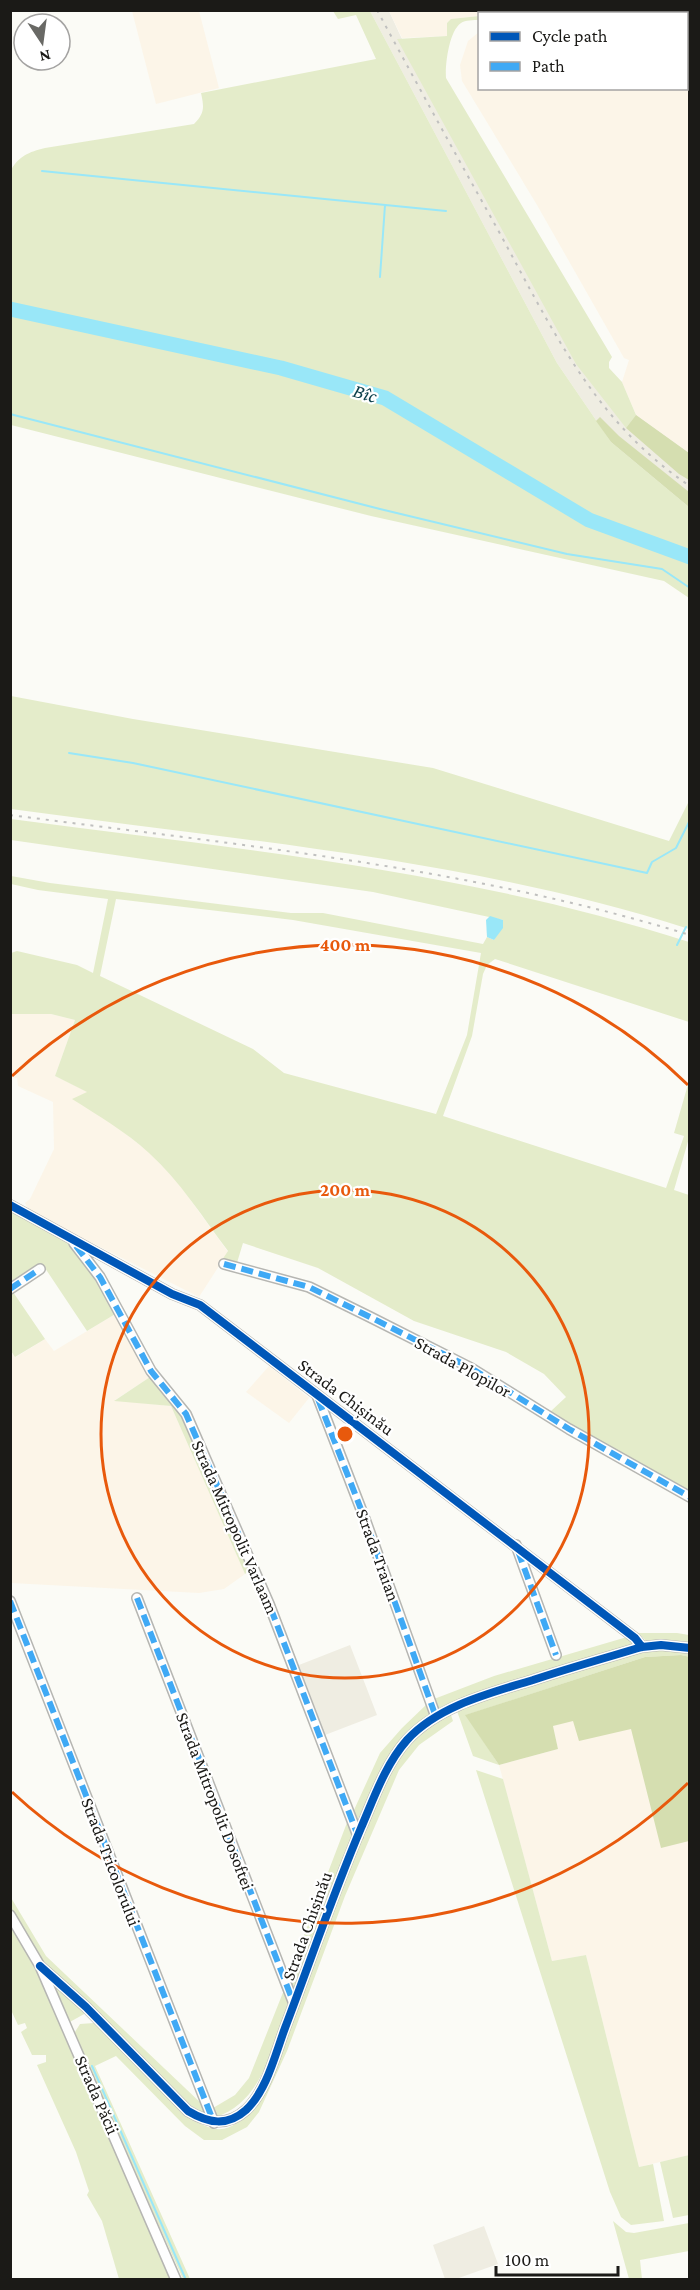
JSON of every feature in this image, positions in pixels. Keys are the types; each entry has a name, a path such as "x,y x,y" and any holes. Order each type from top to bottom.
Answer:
{"street":[{"name":"Strada Chișinău","path":"10,1205 172,1294 200,1305 516,1545 635,1638 642,1647"},
{"name":"Strada Mitropolit Varlaam","path":"72,1240 100,1277 151,1371 186,1414 269,1604 358,1836"},
{"name":"Strada Plopilor","path":"224,1264 309,1287 370,1317 471,1368 569,1429 690,1497"},
{"path":"10,1289 40,1269"},
{"name":"Strada Traian","path":"316,1393 366,1522 436,1717"},
{"path":"516,1545 556,1655"},
{"name":"Strada Mitropolit Dosoftei","path":"137,1598 294,2004"},
{"name":"Strada Tricolorului","path":"10,1601 214,2123"},
{"name":"Strada Chișinău","path":"214,2123 236,2117 246,2109 264,2083 326,1915 381,1781 398,1752 419,1729 436,1717 495,1691 642,1647 661,1645 690,1648"},
{"name":"Strada Păcii","path":"10,1915 40,1965 176,2280"},
{"path":"40,1965 86,2007 188,2111 202,2120 214,2123"}],"shaded area":[{"path":"132,11 199,11 219,88 156,104"},
{"path":"370,11 389,11 401,37 578,343 627,408 689,453 689,507 611,442 557,363"},
{"path":"389,11 525,11 478,12 478,16 452,19 447,23 448,36 402,38"},
{"path":"689,11 689,453 636,415 622,382 629,360 624,358 537,205 462,81 460,65 468,41 478,33 478,90 688,90 688,12 667,12"},
{"path":"24,1012 51,1014 75,1020 55,1076 88,1092 122,1131 150,1153 179,1184 228,1252 199,1297 29,1211 25,1203 30,1199 54,1149 53,1102 18,1086 17,1078 11,1077 11,1014"},
{"path":"117,1313 150,1377 115,1400 171,1406 245,1574 224,1589 199,1593 11,1583 10,1351 16,1357 45,1339 54,1351"},
{"path":"269,1366 309,1398 289,1423 246,1392"},
{"path":"350,1645 377,1715 325,1735 299,1665"},
{"path":"689,1657 689,2155 639,2167 586,1955 552,1961 499,1765 558,1749 553,1726 573,1720"},
{"path":"484,2226 498,2264 456,2279 445,2279 433,2245"}],"green space":[{"path":"333,11 370,11 557,363 611,442 689,507 689,598 664,581 371,516 11,425 10,172 20,158 45,148 194,124 203,110 201,93 376,59 356,15 338,19"},
{"path":"478,16 478,20 461,23 453,33 447,57 446,78 612,357 609,368 622,382 636,415 626,428 576,364 397,39 447,36 447,23 451,19"},
{"path":"636,415 689,453 689,480 626,428"},
{"path":"600,417 619,436 689,492 689,507 611,442 596,421"},
{"path":"11,696 133,719 433,768 669,841 689,801 689,929 607,905 438,868 267,842 11,809"},
{"path":"11,819 268,852 438,880 522,897 689,942 689,1022 495,959 487,965 483,974 472,1036 443,1116 666,1188 684,1136 674,1133 689,1081 689,1138 674,1190 689,1195 689,1494 550,1412 566,1397 544,1374 506,1352 414,1321 318,1268 243,1243 236,1266 222,1260 228,1251 171,1175 131,1138 72,1099 87,1092 55,1076 75,1020 51,1014 11,1014 11,953 17,951 77,965 93,973 108,899 38,890 11,884 11,876 50,883 291,913 323,913 483,944 487,937 494,940 503,920 373,892 11,840","holes":["116,899 293,920 481,953 467,1035 436,1114 284,1073 253,1049 100,976"]},
{"path":"10,1208 71,1243 100,1281 117,1313 87,1331 43,1265 35,1266 11,1283"},
{"path":"13,1292 45,1339 15,1357 11,1351 10,1293"},
{"path":"150,1377 183,1414 251,1569 245,1574 171,1406 114,1401"},
{"path":"638,1633 689,1635 689,1642 667,1640 647,1642"},
{"path":"627,1637 635,1645 500,1685 437,1709 434,1699 494,1676"},
{"path":"648,1649 689,1651 689,1657 681,1655 645,1657 466,1715 499,1765 473,1756 457,1711 513,1690"},
{"path":"681,1655 690,1657 689,1841 661,1848 631,1729 579,1741 573,1721 553,1726 558,1749 499,1765 465,1715 645,1657"},
{"path":"427,1704 430,1714 388,1757 357,1821 354,1810 380,1753"},
{"path":"451,1715 453,1721 419,1745 399,1770 345,1896 287,2051 259,2112 247,2127 222,2140 204,2140 185,2126 116,2056 95,2066 190,2279 183,2279 73,2035 80,2024 94,2023 189,2117 217,2129 232,2126 240,2121 256,2104 375,1806 389,1778 404,1752 414,1741 424,1731"},
{"path":"476,1770 503,1779 552,1961 586,1955 639,2167 653,2164 664,2221 631,2225 621,2217 610,2192"},
{"path":"348,1820 353,1834 294,1990 288,1977"},
{"path":"10,1896 46,1956 204,2106 206,2114 191,2106 43,1961 11,1908"},
{"path":"11,1924 40,1978 131,2181 171,2279 119,2279 102,2221 87,2195 89,2191 76,2152 37,2065 46,2062 46,2055 32,2055 21,2032 27,2028 25,2023 18,2025 11,2010"},
{"path":"57,1985 86,2013 68,2023 51,1988"},
{"path":"284,1990 289,2001 272,2052 256,2085 232,2109 216,2117 213,2108 235,2095 249,2078"},
{"path":"689,2155 689,2215 673,2218 660,2162"},
{"path":"613,2221 626,2232 634,2233 689,2223 689,2251 640,2260 642,2279 629,2279"}],"water":[{"path":"490,916 503,920 503,928 494,940 487,937 486,920"}],"waterway":[{"path":"42,171 446,211"},
{"path":"380,277 385,205"},
{"name":"Bîc","path":"10,309 281,368 385,398 589,520 690,557"},
{"path":"10,414 380,509 567,554 662,569 690,588"},
{"path":"69,753 133,763 647,873 652,862 676,848 690,820"},
{"path":"677,945 686,927"},
{"path":"92,2066 186,2280"}],"railway":[{"path":"377,10 537,302 578,371 627,433 657,461 690,486"},
{"path":"10,815 267,848 438,875 522,892 690,935"}],"marked path":[{"path":"76,1246 100,1277 151,1371 186,1414 269,1604 358,1836"},
{"path":"224,1264 309,1287 370,1317 471,1368 569,1429 690,1497"},
{"path":"10,1289 40,1269"},
{"path":"318,1399 366,1522 436,1717"},
{"path":"518,1551 556,1655"},
{"path":"137,1598 294,2004"},
{"path":"10,1601 214,2123"}],"cycle path":[{"path":"10,1205 172,1294 200,1305 635,1638 642,1647"},
{"path":"40,1966 86,2007 188,2111 210,2120 232,2119 246,2110 260,2093 274,2061 331,1903 375,1794 386,1771 407,1740 434,1718 466,1702 500,1690 642,1647 661,1645 690,1648"}]}
